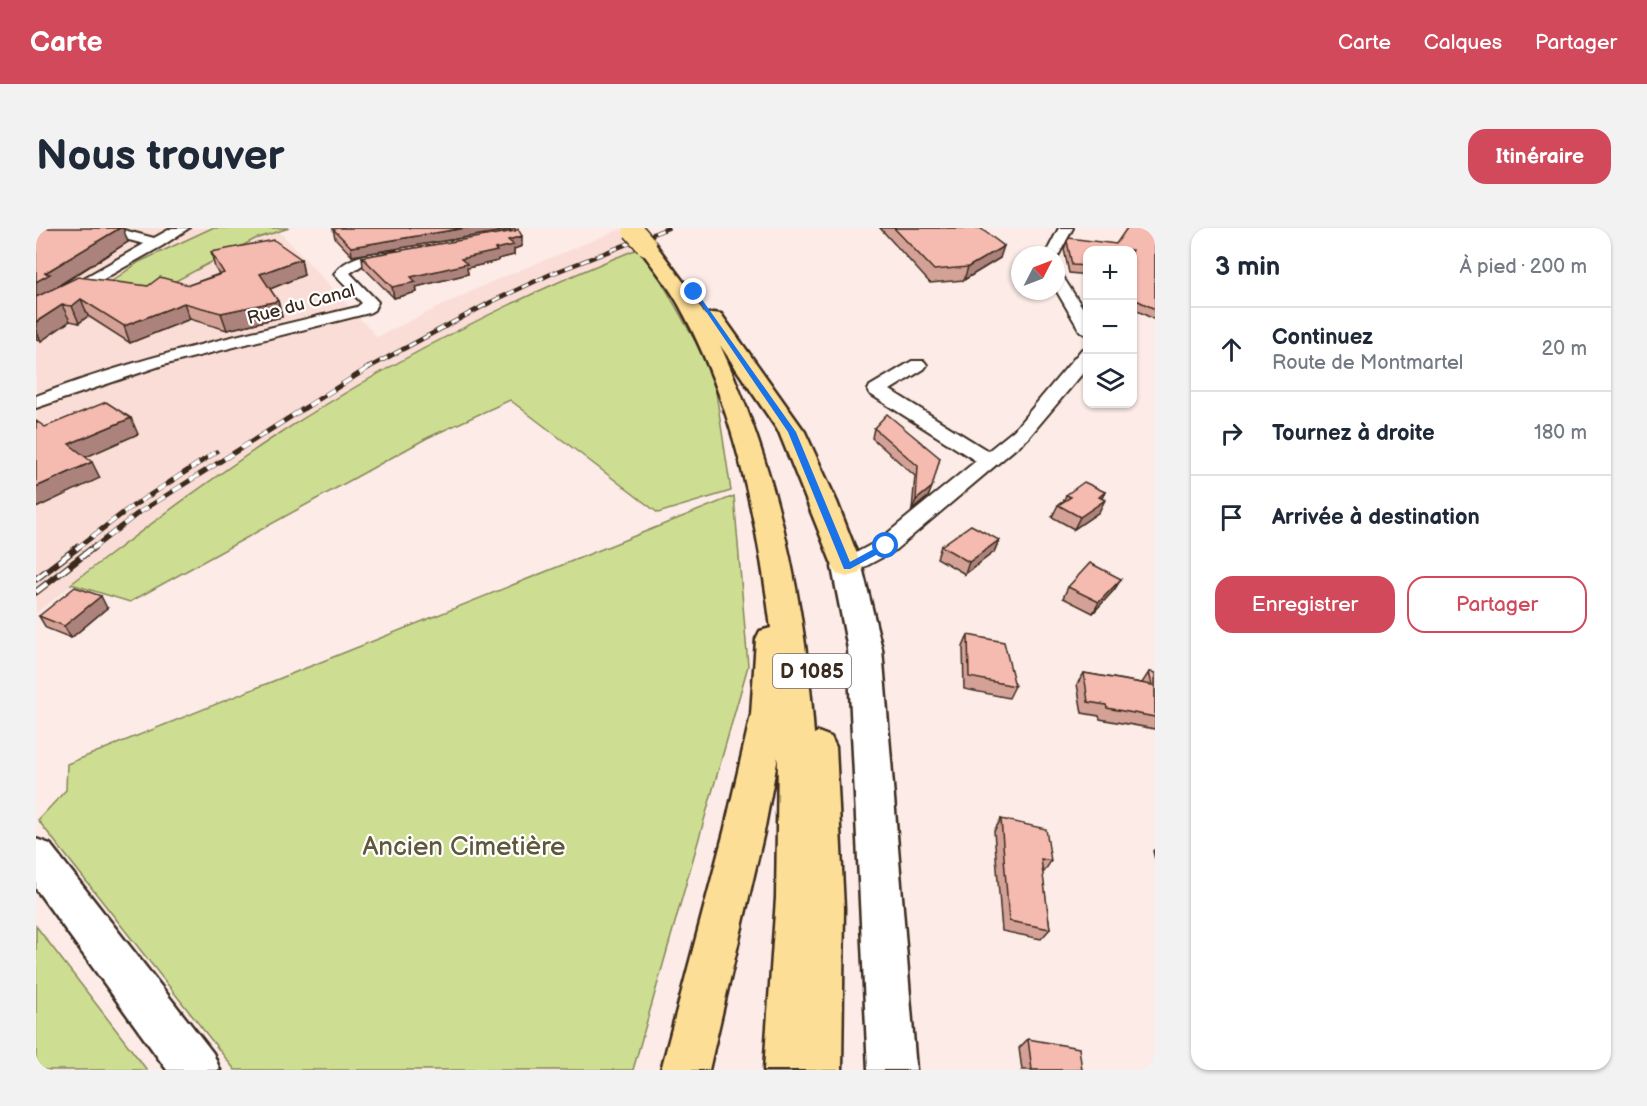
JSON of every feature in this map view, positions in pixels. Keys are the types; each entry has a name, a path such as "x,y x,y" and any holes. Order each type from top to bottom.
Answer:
{"main road":[{"name":"D 1085","path":"641,235 694,292 725,350 756,421 776,481 795,560 816,697 823,847 821,1022 818,1070"},
{"name":"D 1085","path":"641,235 682,293 712,351 741,422 760,481 786,613 795,696 798,844 794,1016 788,1070"},
{"path":"694,292 792,432 847,567"},
{"path":"685,1070 744,832 769,715 772,614 760,481"}],"street":[{"path":"99,228 157,243"},
{"path":"36,312 182,228"},
{"path":"1057,246 1064,232 1080,228"},
{"name":"Rue du Canal","path":"36,402 86,381 149,361 363,310 370,302 342,273 344,269 359,261 417,251"},
{"path":"1065,292 1083,323"},
{"path":"892,1070 864,649 847,567 886,546 1021,434 1087,354"},
{"path":"918,365 877,390 989,461"},
{"path":"36,857 196,1070"}],"shaded area":[{"path":"36,228 276,228 377,337 489,283 621,229 640,248 518,300 345,394 273,437 162,516 36,613"}],"green space":[{"path":"212,228 289,228 255,239 153,293 108,284 139,262"},
{"path":"640,248 713,373 731,491 658,513 510,400 427,438 130,602 71,584 248,454 362,383 498,310"},
{"name":"Ancien Cimetière","path":"734,496 748,666 633,1070 235,1070 38,820 66,790 67,764"},
{"path":"36,926 147,1070 36,1070"}],"building":[{"path":"36,228 120,228 45,273 50,274 36,282"},
{"path":"465,228 351,247 333,229"},
{"path":"894,228 980,228 1004,246 968,267 934,270"},
{"path":"1127,228 1155,232 1155,309 1137,300 1137,246 1083,246 1083,266 1072,265 1067,241 1069,238 1116,244"},
{"path":"518,229 522,236 508,240 514,245 461,259 467,264 411,277 416,282 392,287 362,257 515,231"},
{"path":"274,240 301,259 260,274 278,301 221,313 184,303 124,326 81,299 72,306 62,305 36,322 36,297 78,277 148,286 160,277 189,285 224,273 211,252"},
{"path":"106,402 131,418 69,444 92,462 36,487 36,421 45,427"},
{"path":"887,414 940,458 932,487 916,500 918,466 874,428"},
{"path":"1084,482 1105,492 1099,497 1105,500 1080,517 1058,505 1071,497 1066,495"},
{"path":"971,525 999,540 969,562 941,546"},
{"path":"1090,563 1121,579 1099,602 1068,587"},
{"path":"75,587 101,596 64,626 39,616"},
{"path":"968,635 1004,642 1015,686 969,677"},
{"path":"1149,672 1155,673 1155,717 1088,702 1084,673 1152,685"},
{"path":"1001,819 1046,829 1051,861 1041,859 1050,929 1009,921"},
{"path":"1028,1039 1079,1048 1082,1070 1032,1070"}],"railway":[{"path":"366,369 491,302 551,274 668,228"},
{"path":"92,549 137,514 368,368"},
{"path":"76,549 127,510 216,452"},
{"path":"36,579 78,547"},
{"path":"36,592 94,547"}],"route":[{"path":"694,292 792,432 823,502 847,567 886,546"}]}
